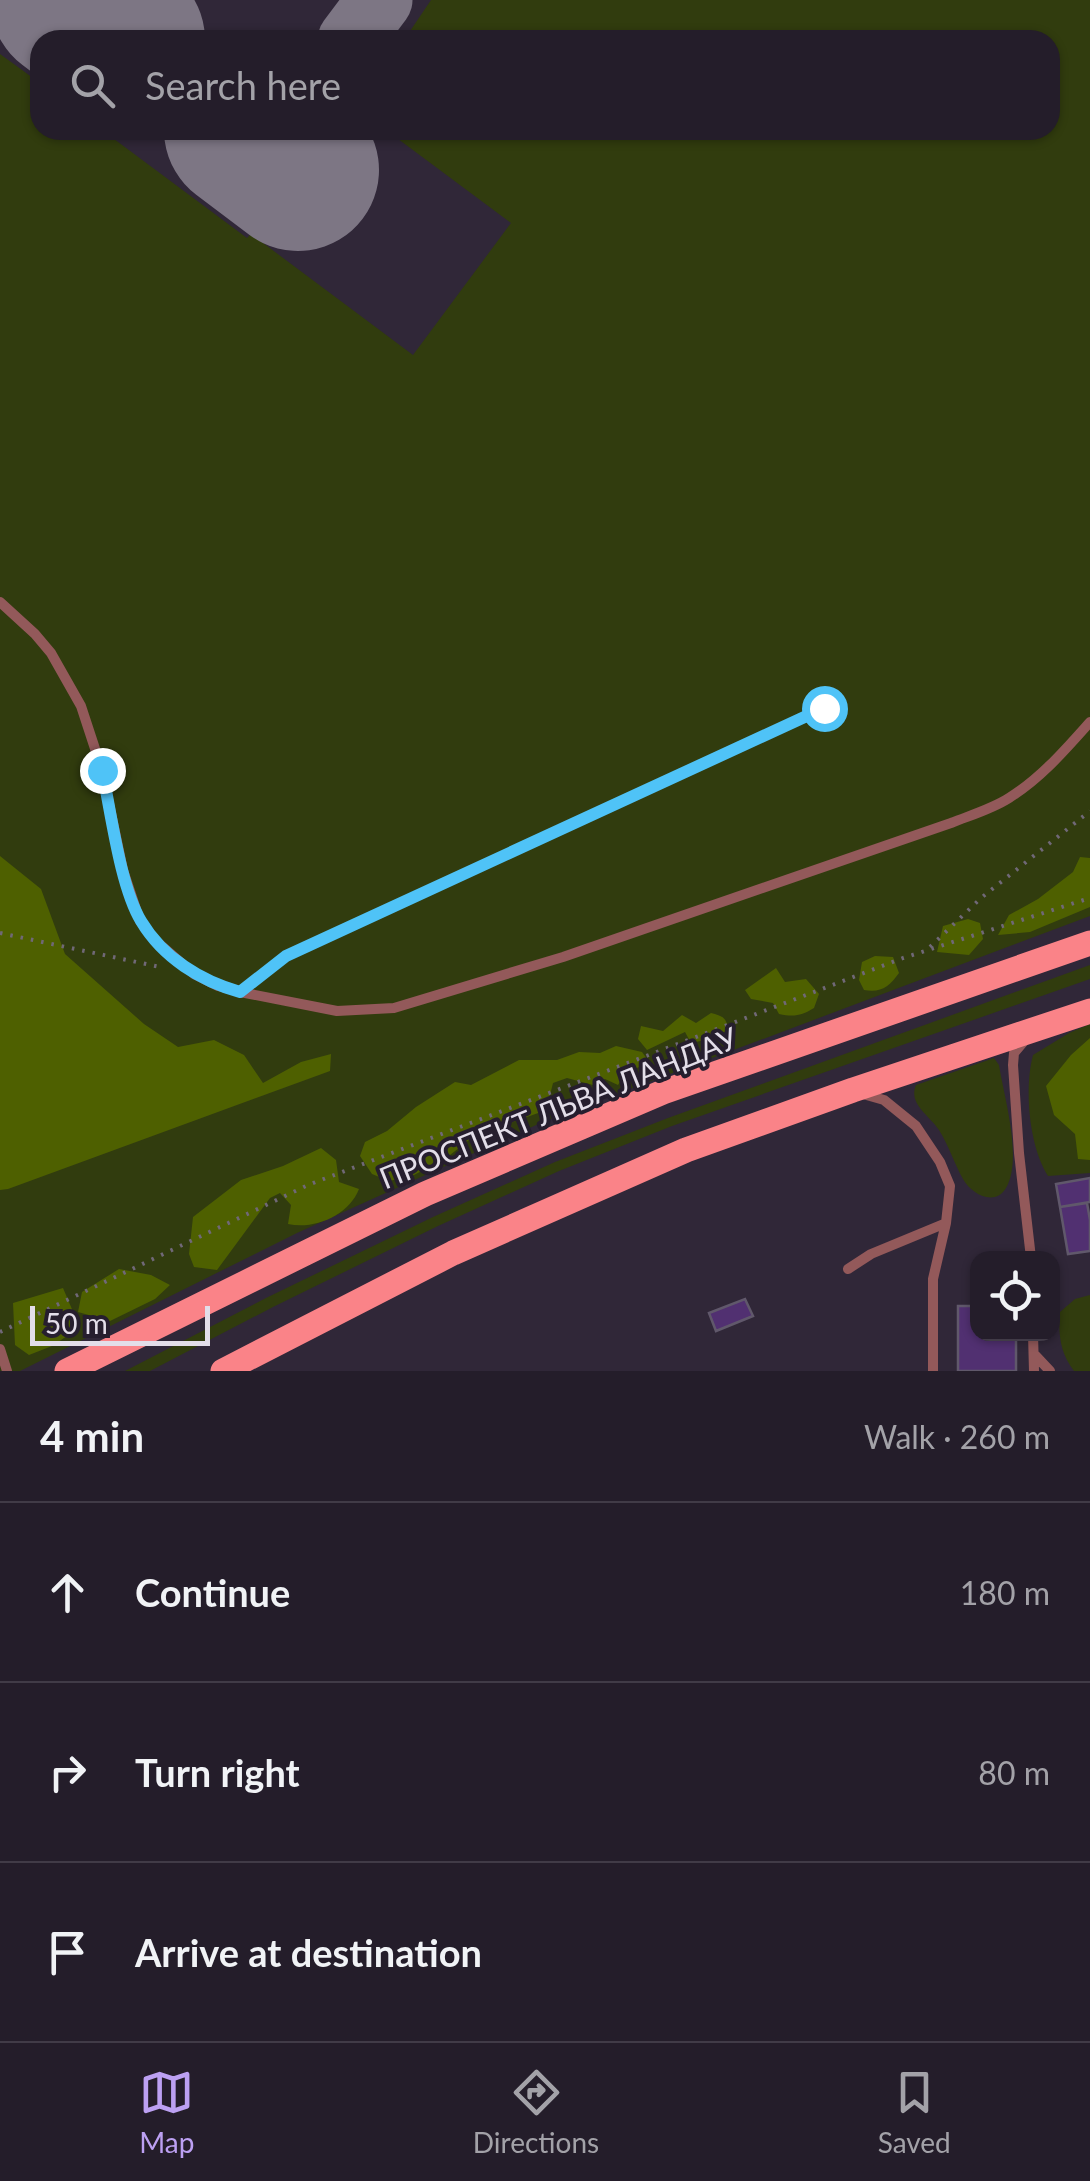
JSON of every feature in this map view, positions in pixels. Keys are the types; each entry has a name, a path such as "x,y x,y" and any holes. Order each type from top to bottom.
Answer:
{"main road":[{"name":"ПРОСПЕКТ ЛЬВА ЛАНДАУ","path":"67,1371 425,1194 663,1092 1090,944"},
{"path":"223,1371 453,1253 686,1150 1090,1011"}],"lane":[{"path":"0,602 35,634 69,681 81,706 96,752 123,870 140,921 156,941 194,974 218,986 338,1011 365,1012 421,1002 933,830 1006,800 1028,785 1090,722"},
{"path":"240,992 286,956 824,708"},
{"path":"1030,1251 1013,1066 1014,1053 1041,1028"},
{"path":"853,1090 884,1100 900,1112 922,1135 950,1186 933,1279 933,1371"},
{"path":"848,1268 871,1254 946,1223"},
{"path":"1033,1341 1034,1371"},
{"path":"0,1349 7,1371"},
{"path":"1034,1354 1050,1371"}],"path":[{"path":"927,950 980,898 1090,811"},
{"path":"0,1332 308,1185 927,950 1090,898"},
{"path":"0,933 194,974"}],"green space":[{"path":"431,0 1090,0 1090,916 545,1121 297,1233 20,1371 0,1371 0,54 30,76 30,140 115,140 247,238 251,234 413,355 511,223 399,140 1060,140 1060,30 411,30"},
{"path":"0,856 41,889 65,954 144,1024 178,1047 214,1040 244,1055 263,1083 301,1062 331,1054 330,1071 0,1190"},
{"path":"1080,857 1090,858 1090,907 1030,932 998,935 1009,915 1073,872"},
{"path":"968,919 980,923 983,939 969,955 937,952 943,926"},
{"path":"875,956 893,957 899,973 884,988 864,990 859,980 862,962"},
{"path":"1090,965 1090,979 672,1126 559,1171 438,1226 150,1371 125,1371 266,1298 555,1162"},
{"path":"776,968 785,982 806,979 819,994 814,1008 784,1015 779,1014 773,1003 751,999 745,990"},
{"path":"711,1013 723,1018 728,1030 710,1039 691,1043 685,1032 647,1050 638,1039 641,1026 663,1031 682,1015 696,1023"},
{"path":"1090,1024 1090,1173 1048,1176 1036,1149 1030,1117 1033,1055"},
{"path":"1090,1038 1090,1160 1078,1159 1075,1134 1054,1115 1046,1086"},
{"path":"616,1046 642,1052 650,1063 626,1072 618,1085 605,1079 593,1085 567,1078 553,1083 548,1103 541,1112 474,1136 445,1159 412,1176 389,1181 372,1174 360,1156 365,1142 387,1131 455,1082 471,1085 519,1060 557,1060 579,1052 600,1053"},
{"path":"994,1058 999,1065 1008,1110 1013,1161 1006,1188 990,1197 967,1184 939,1130 917,1104 914,1092 916,1085"},
{"path":"321,1148 336,1160 339,1182 359,1189 347,1206 320,1222 288,1224 291,1205 280,1193 270,1198 217,1270 194,1267 189,1254 193,1217 241,1180"},
{"path":"119,1269 151,1275 170,1285 155,1299 110,1321 78,1312 82,1292"},
{"path":"63,1288 74,1314 73,1332 29,1355 15,1345 13,1303"},
{"path":"1090,1295 1090,1371 1074,1371 1061,1343 1060,1312 1075,1299"}],"building":[{"path":"1090,1178 1090,1202 1060,1207 1056,1184"},
{"path":"1087,1203 1090,1251 1068,1254 1060,1207"},
{"path":"745,1299 753,1316 716,1331 709,1313"},
{"path":"958,1306 970,1306 970,1341 1016,1341 1016,1371 958,1371"}],"taxiway":[{"path":"358,30 380,0"}],"runway":[{"path":"71,0 111,30"},
{"path":"258,140 298,170"}],"route":[{"path":"102,770 123,870 140,921 156,941 194,974 240,992 286,956 824,708"}]}
